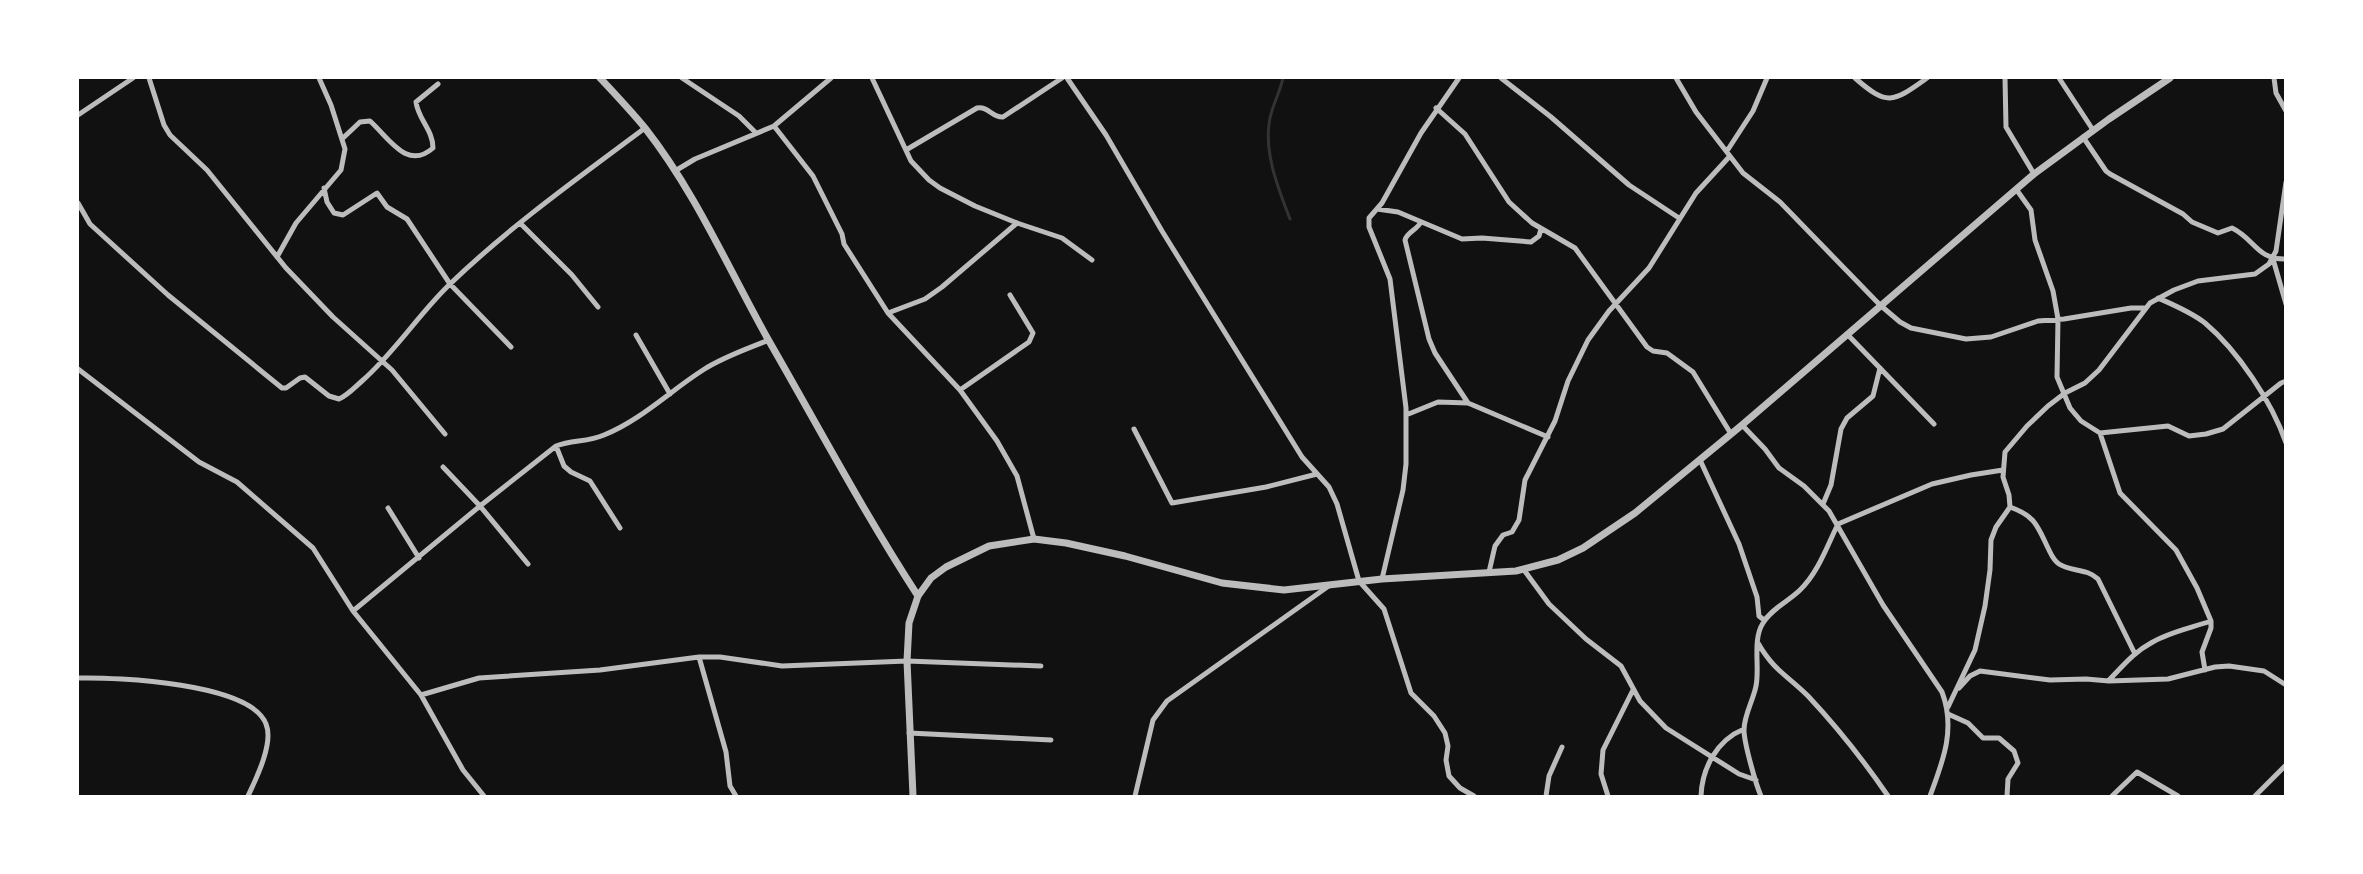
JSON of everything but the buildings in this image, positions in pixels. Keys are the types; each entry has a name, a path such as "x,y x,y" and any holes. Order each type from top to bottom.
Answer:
{"street":[{"path":"78,115 133,78"},
{"path":"149,78 164,125 170,135 207,170 277,257 333,316 383,361 445,434"},
{"path":"277,257 296,223 341,170 345,149 318,78"},
{"path":"600,78 645,128 675,171 722,251 769,340 883,543 918,596"},
{"path":"682,78 739,116 755,132"},
{"path":"675,171 755,132 774,126 830,78"},
{"path":"872,78 906,150 919,172 940,188 1017,223 1062,238 1092,260"},
{"path":"906,150 977,108 986,109 997,117 1003,117 1062,78"},
{"path":"1067,78 1106,134 1162,231 1302,457 1329,487 1337,504 1359,581 1384,609 1411,693 1434,716 1444,733 1448,746 1446,760 1449,776 1460,788 1474,796"},
{"path":"1382,579 1403,490 1406,464 1406,415 1390,279 1369,227 1369,218 1377,209 1436,108 1459,78"},
{"path":"1501,78 1552,116 1629,185 1679,218"},
{"path":"1676,78 1696,112 1743,173 1780,202 1880,305 1900,322 1911,328 1966,339 1991,337 2038,322 2131,308 2145,308"},
{"path":"1489,572 1495,546 1500,538 1509,535 1516,527 1522,504 1525,480 1548,436 1568,381 1588,340 1616,303 1649,268 1696,193 1728,153 1753,111 1768,78"},
{"path":"1854,78 1876,96 1890,98 1901,96 1927,78"},
{"path":"2005,78 2006,128 2034,174"},
{"path":"2059,78 2093,130"},
{"path":"913,796 906,661 909,623 918,596 931,578 963,557 989,546 1034,540 1058,542 1125,556 1243,587 1284,590 1382,579 1524,570 1558,560 1603,536 1635,513 1742,425 2034,174 2083,137 2170,78"},
{"path":"2274,78 2276,93 2286,111"},
{"path":"342,139 360,122 370,121 399,150 413,158 425,155 433,148 433,140 426,124 417,111 416,102 438,84"},
{"path":"1436,108 1465,134 1509,202 1541,229 1562,238 1576,248 1647,347 1653,351 1667,353 1696,376 1731,434"},
{"path":"774,126 813,176 842,234 844,244 888,313 960,390 998,441 1017,476 1034,540"},
{"path":"78,203 90,224 151,279 282,388 286,388 304,377 329,396 339,399 383,361 433,301 450,284 563,189 645,128"},
{"path":"2083,137 2110,174 2183,214 2192,222 2218,233 2232,228 2240,232 2259,251 2273,259 2286,259"},
{"path":"2285,302 2273,259 2286,182"},
{"path":"324,188 327,202 334,213 343,215 377,193 387,207 407,219 450,284 511,347"},
{"path":"2016,189 2032,210 2035,240 2052,291 2058,319 2059,367 2057,372 2070,408 2081,421 2100,433 2168,426 2189,436 2206,434 2223,429 2263,396 2286,381"},
{"path":"1377,209 1398,212 1462,239 1482,238 1531,242 1536,240 1541,229"},
{"path":"1421,222 1417,228 1408,234 1405,240 1429,339 1435,353 1468,403"},
{"path":"888,313 925,299 942,287 1017,223"},
{"path":"521,224 572,275 598,307"},
{"path":"1948,707 1975,650 1986,597 1991,540 1996,527 2010,507 2003,470 2004,456 2013,441 2027,426 2065,393 2085,383 2099,370 2145,308 2158,298 2186,285 2210,278 2255,274 2273,259"},
{"path":"960,390 1028,342 1033,333 1010,295"},
{"path":"2158,298 2177,306 2205,324 2249,373 2273,412 2286,443"},
{"path":"1847,334 1934,424"},
{"path":"636,335 670,394"},
{"path":"353,611 556,446 570,441 586,441 604,435 640,416 719,360 769,340"},
{"path":"1823,504 1831,485 1841,429 1847,418 1873,396 1880,368"},
{"path":"78,369 187,454 237,482 313,548 353,611 421,695 463,770 484,796"},
{"path":"1406,415 1438,402 1468,403 1548,436"},
{"path":"1742,425 1765,449 1779,468 1804,486 1823,504 1838,524 1883,605 1942,692 1948,707 1947,746 1930,796"},
{"path":"1134,429 1172,503 1266,487 1318,474"},
{"path":"2100,433 2120,493 2176,550 2197,588 2211,621 2211,628 2202,652 2205,670"},
{"path":"556,446 564,466 571,472 590,481 620,528"},
{"path":"1700,460 1739,544 1757,597 1759,616 1764,620"},
{"path":"443,467 480,506 528,564"},
{"path":"1761,796 1746,743 1744,729 1756,687 1758,642 1760,628 1764,620 1801,590 1815,571 1838,524 1932,484 2003,470"},
{"path":"2010,507 2025,512 2035,521 2053,558 2058,563 2087,571 2098,579 2135,654"},
{"path":"388,508 419,558"},
{"path":"1524,570 1549,604 1586,639 1621,666 1640,701 1666,728 1739,774 1756,780"},
{"path":"1135,796 1153,720 1167,701 1333,584"},
{"path":"2109,681 2135,654 2163,637 2211,621"},
{"path":"1758,642 1773,666 1807,696 1856,752 1888,796"},
{"path":"421,695 479,678 600,670 699,656 729,658 782,666 906,661 1042,666"},
{"path":"699,656 726,752 730,786 736,796"},
{"path":"1952,697 1970,676 1980,671 2050,680 2086,679 2109,681 2168,679 2215,666 2264,671 2286,685"},
{"path":"78,678 194,687 228,695 255,708 267,726 268,737 258,775 248,796"},
{"path":"1608,796 1601,774 1603,750 1633,690"},
{"path":"1948,714 1968,723 1983,738 1999,738 2014,751 2018,763 2008,779 2007,796"},
{"path":"1701,796 1706,770 1712,757 1732,733 1744,729"},
{"path":"910,733 1051,740"},
{"path":"1546,796 1550,776 1562,747"},
{"path":"2255,796 2286,765"},
{"path":"2112,796 2137,772 2178,796"}],"waterway":[{"path":"1283,78 1270,118 1268,143 1273,169 1290,219"}]}
